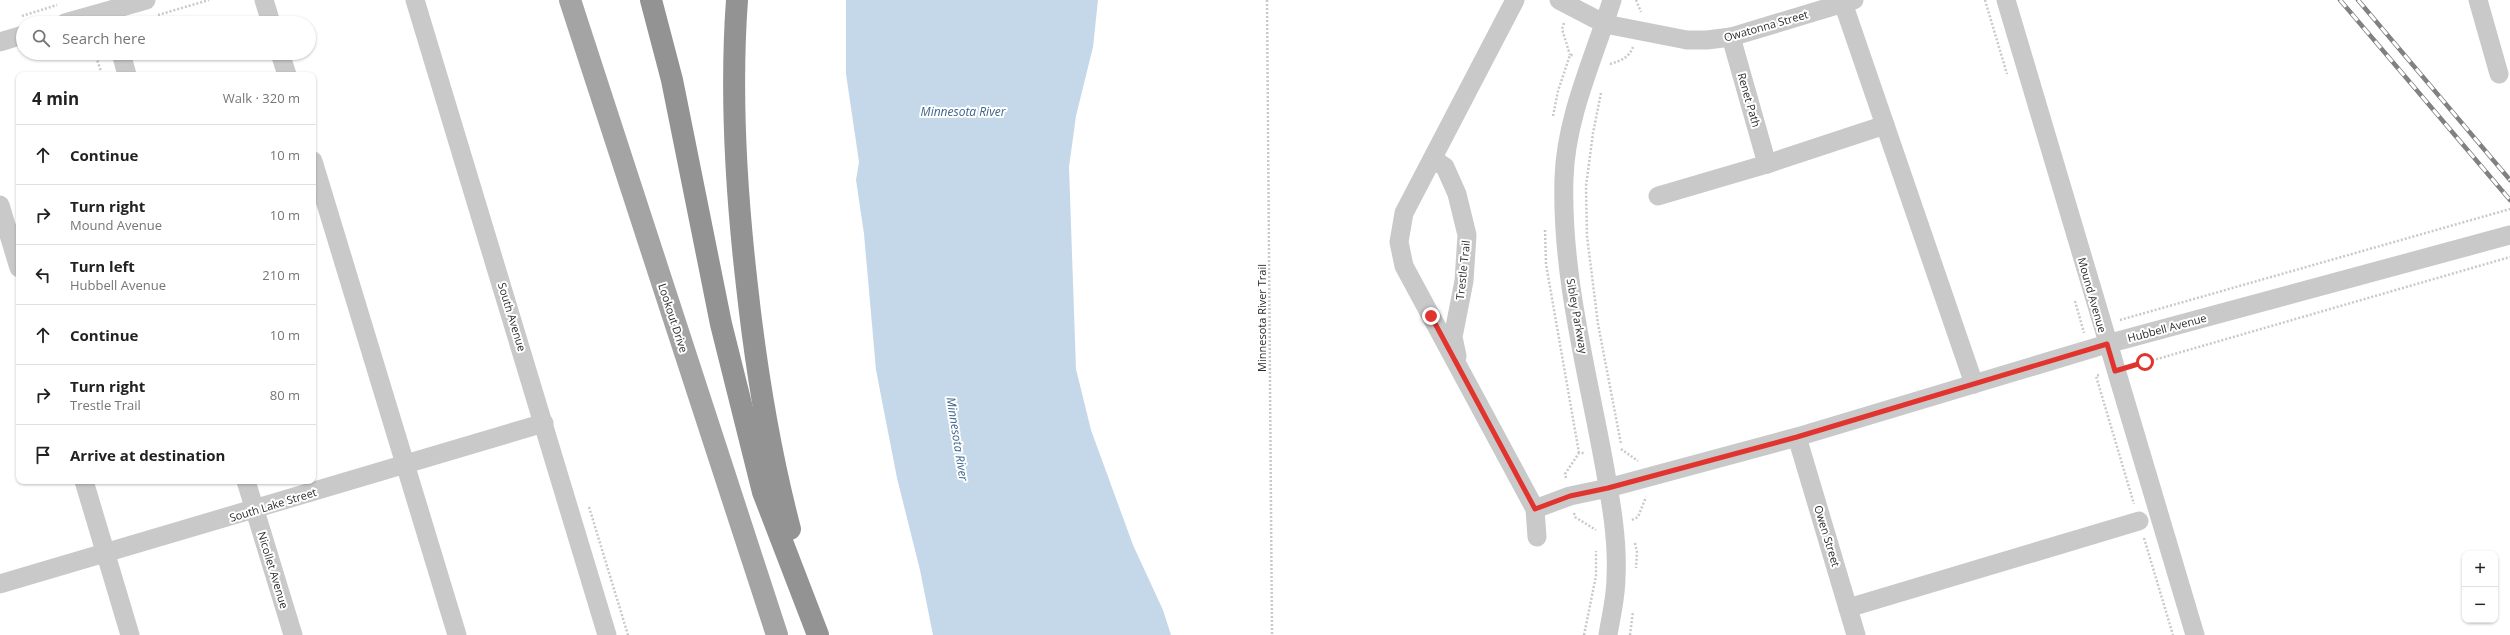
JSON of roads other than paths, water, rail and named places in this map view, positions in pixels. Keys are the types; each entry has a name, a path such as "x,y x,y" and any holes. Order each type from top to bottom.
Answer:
{"highway":[{"path":"651,0 672,80 721,324 763,492 818,635"},
{"path":"737,0 734,83 735,163 751,324 762,402 778,482 818,635"}],"main road":[{"name":"Lookout Drive","path":"570,0 777,635"}],"street":[{"path":"264,0 269,16"},
{"name":"South Avenue","path":"415,0 607,635"},
{"name":"Trestle Trail","path":"1516,0 1404,213 1399,242 1404,266 1535,509"},
{"name":"Sibley Parkway","path":"1608,635 1616,578 1616,545 1608,488 1572,289 1567,252 1564,178 1576,104 1605,24 1612,0"},
{"name":"Mound Avenue","path":"2006,0 2101,325 2195,635"},
{"path":"2478,0 2499,74"},
{"path":"1846,1 1885,125 1974,384"},
{"name":"Owatonna Street","path":"1605,24 1638,32 1687,40 1707,40 1731,37 1846,1"},
{"path":"1564,3 1605,24"},
{"path":"91,16 109,11 148,8"},
{"path":"0,42 16,37"},
{"name":"Renet Path","path":"1731,37 1767,164"},
{"path":"123,60 127,72"},
{"path":"282,60 286,72"},
{"path":"1658,196 1767,164 1885,125"},
{"name":"Trestle Trail","path":"1433,159 1445,167 1458,194 1467,235 1464,281 1453,337 1458,365"},
{"path":"316,171 457,635"},
{"path":"0,205 16,258"},
{"name":"Hubbell Avenue","path":"1535,509 1570,496 1643,479 1797,437 2107,344 2510,235"},
{"name":"South Lake Street","path":"0,584 544,423"},
{"name":"Owen Street","path":"1797,437 1856,635"},
{"path":"85,484 130,635"},
{"name":"Nicollet Avenue","path":"247,484 294,635"},
{"path":"1535,509 1536,537"},
{"path":"1848,608 2139,521"}],"water":[{"name":"Minnesota River","path":"846,0 1098,0 1093,47 1076,116 1069,167 1076,369 1091,430 1133,545 1163,610 1171,635 933,635 920,570 897,478 876,370 864,234 856,180 859,162 846,74"}],"railway":[{"path":"2340,0 2510,200"},
{"path":"2358,0 2510,180"}]}
